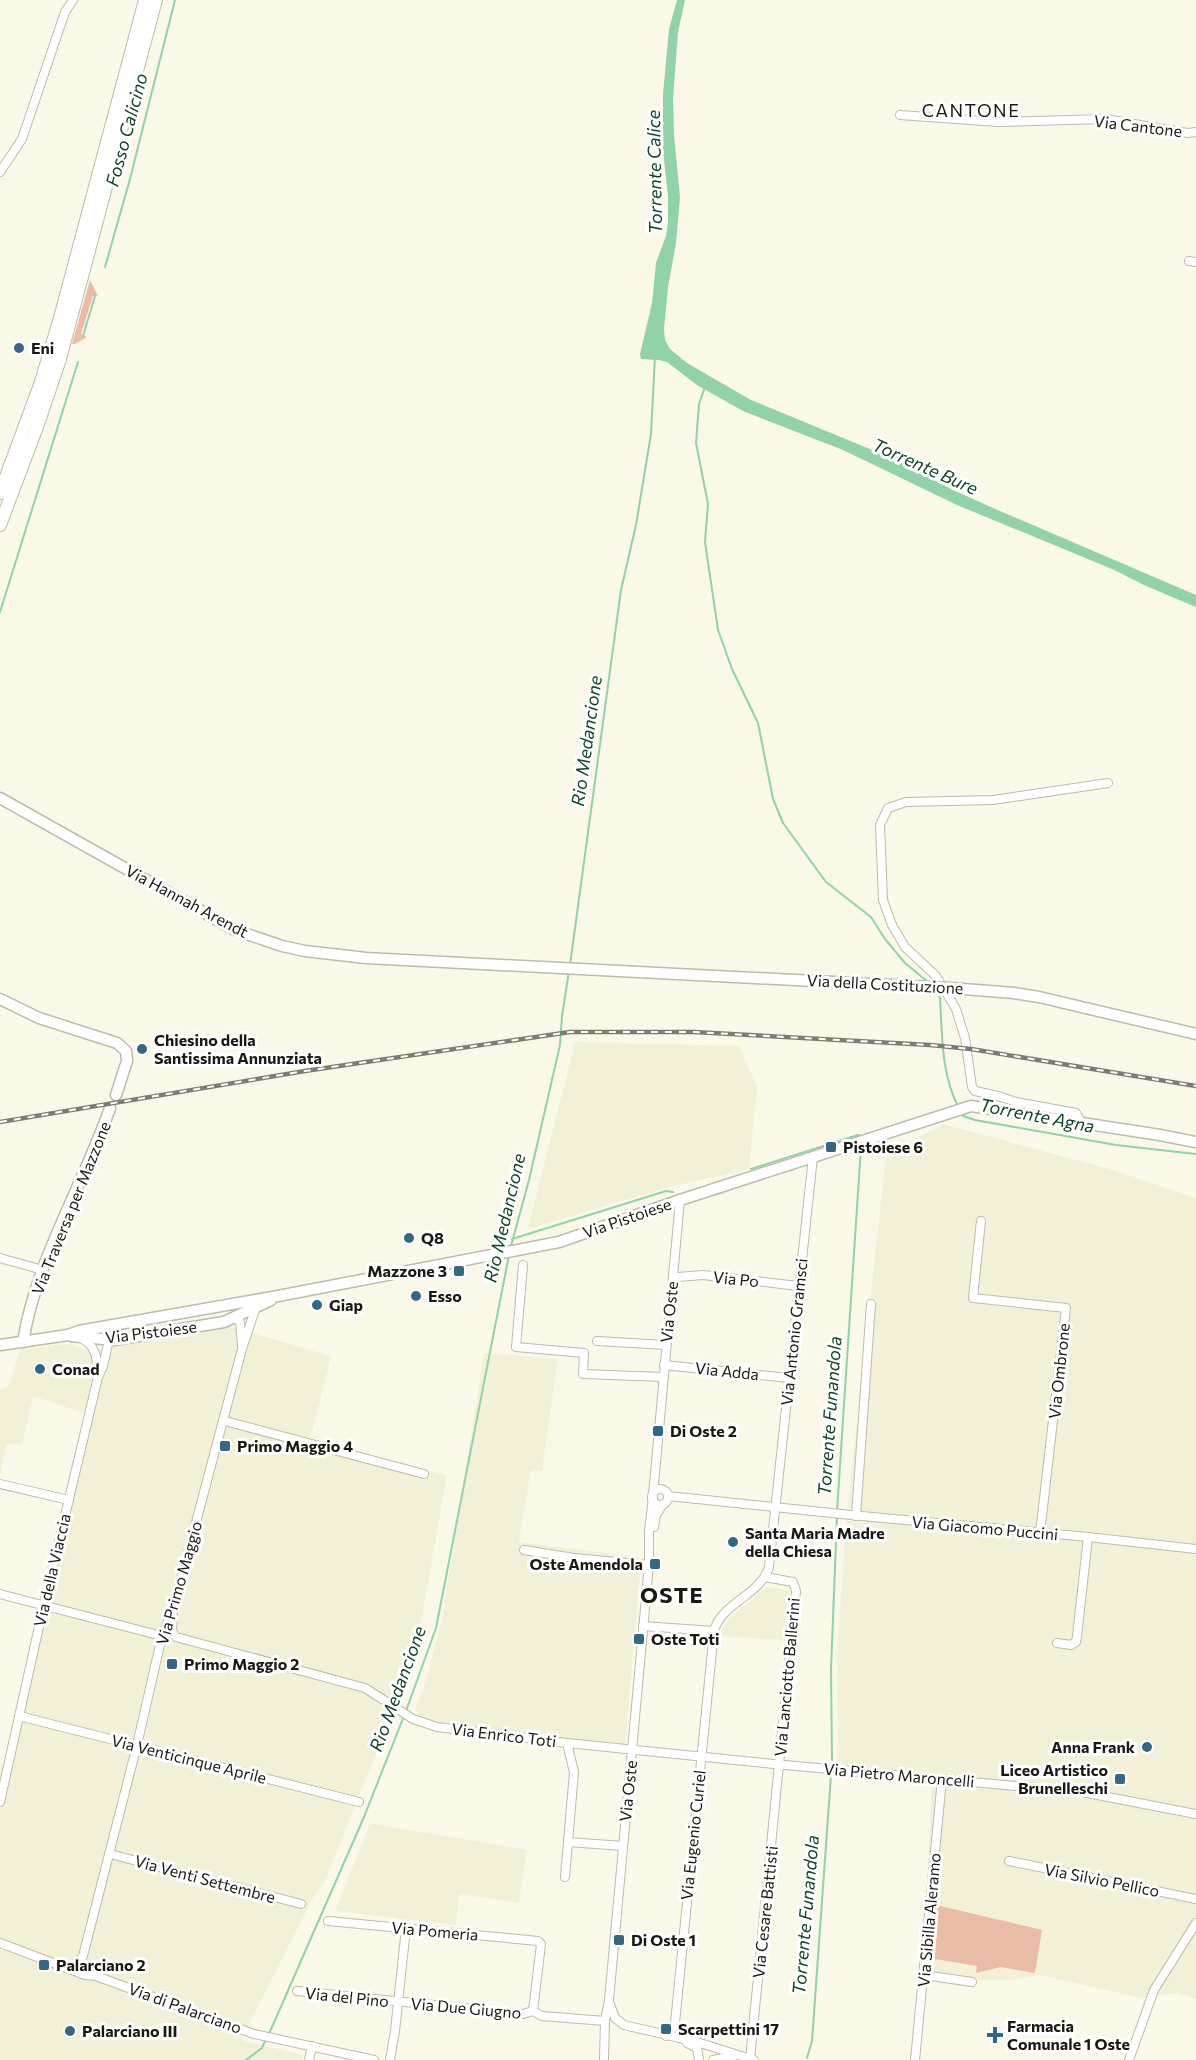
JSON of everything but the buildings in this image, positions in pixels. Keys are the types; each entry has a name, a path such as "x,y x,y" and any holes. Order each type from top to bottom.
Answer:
{"main road":[{"path":"0,493 29,416 52,345 145,0"},
{"path":"0,525 60,359 156,0"}],"street":[{"path":"0,172 22,139 65,12 73,0"},
{"name":"Via Cantone","path":"900,115 998,122 1106,119 1188,133 1196,132"},
{"path":"1108,783 993,800 906,802 888,808 880,825 883,900 892,925 905,947 936,976 956,1009 965,1038 972,1087 975,1091 1016,1102 1076,1113 1082,1124 1196,1142"},
{"name":"Via Hannah Arendt","path":"0,798 205,914 235,930 260,939 305,951 331,955 574,969"},
{"name":"Via della Costituzione","path":"574,969 1014,993 1196,1034"},
{"path":"0,999 39,1018 117,1043 126,1051 127,1061 116,1095"},
{"name":"Via Pistoiese","path":"0,1345 68,1335 79,1331 278,1296 559,1242 680,1200 967,1107 984,1107 1082,1124"},
{"name":"Via Traversa per Mazzone","path":"23,1342 25,1327 43,1270 110,1108"},
{"name":"Via Antonio Gramsci","path":"765,1577 769,1567 776,1507 813,1157"},
{"name":"Via Oste","path":"604,2060 605,2021 609,2000 649,1565 649,1531 657,1469 664,1365 680,1200"},
{"name":"Via Ombrone","path":"981,1221 973,1298 1066,1308 1040,1533"},
{"path":"0,1258 43,1270"},
{"path":"523,1265 516,1347 584,1353 583,1374 663,1377"},
{"name":"Via Po","path":"673,1276 703,1275 798,1286"},
{"name":"Via Pistoiese","path":"68,1335 109,1340 224,1322 278,1296"},
{"path":"853,1515 871,1304"},
{"path":"224,1306 231,1310 233,1317"},
{"name":"Via Primo Maggio","path":"83,1956 137,1745 162,1635 173,1609 242,1349 256,1307"},
{"name":"Via Primo Maggio","path":"233,1317 241,1326 242,1349"},
{"path":"109,1340 110,1331 119,1325"},
{"path":"68,1335 85,1340 93,1348 97,1358 98,1377"},
{"name":"Via della Viaccia","path":"0,1802 44,1604 98,1377 104,1366 109,1340"},
{"path":"597,1341 666,1345"},
{"name":"Via Adda","path":"664,1365 789,1377"},
{"path":"225,1420 424,1474"},
{"path":"0,1484 69,1500"},
{"path":"661,1490 665,1491 668,1496 667,1501 663,1504 657,1504 653,1497 656,1491 661,1490"},
{"name":"Via Giacomo Puccini","path":"668,1496 1196,1549"},
{"name":"Via Oste","path":"650,1542 656,1515 663,1504"},
{"path":"1057,1643 1071,1645 1076,1642 1088,1537"},
{"path":"524,1550 649,1565"},
{"path":"643,1626 714,1631 719,1618 765,1577"},
{"name":"Via Lanciotto Ballerini","path":"765,1577 793,1582 796,1591 779,1765"},
{"path":"0,1594 162,1635"},
{"name":"Via Enrico Toti","path":"173,1609 172,1631 176,1637 365,1688 413,1719 437,1727 701,1757"},
{"name":"Via Eugenio Curiel","path":"666,2036 671,2032 675,2023 714,1631"},
{"name":"Via Venticinque Aprile","path":"19,1716 359,1802"},
{"path":"565,1877 574,1772 567,1743"},
{"name":"Via Pietro Maroncelli","path":"701,1757 1082,1792 1196,1814"},
{"name":"Via Cesare Battisti","path":"752,2059 779,1765"},
{"name":"Via Sibilla Aleramo","path":"915,2060 942,1779"},
{"path":"568,1842 623,1846"},
{"name":"Via Venti Settembre","path":"110,1854 301,1904"},
{"name":"Via Silvio Pellico","path":"1009,1861 1196,1899"},
{"name":"Via Pomeria","path":"328,1921 536,1940 541,1944 533,2011"},
{"path":"1129,2060 1154,1990 1196,1923"},
{"path":"390,2060 406,1928"},
{"name":"Via di Palarciano","path":"0,1943 254,2034 374,2060"},
{"path":"64,1966 77,1964 83,1956"},
{"path":"83,1956 86,1967 96,1976"},
{"path":"924,1974 972,1982"},
{"name":"Via del Pino","path":"297,1991 398,2002"},
{"path":"609,2000 613,2016 624,2025 697,2042 752,2059"},
{"name":"Via Due Giugno","path":"398,2002 523,2014 533,2011 542,2016 605,2021"},
{"path":"606,2039 610,2030 624,2025"},
{"path":"678,2039 694,2045 699,2052 699,2060"},
{"path":"309,2060 312,2046"},
{"path":"713,2060 738,2056"}],"shaded area":[{"path":"677,0 685,0 678,32 673,99 680,197 664,329 665,340 670,349 687,363 751,400 894,459 993,508 1196,595 1196,607 1112,569 957,505 843,450 743,411 697,385 667,362 641,359 640,354 652,303 656,263 666,236 668,223 668,196 663,151 663,94 669,29"},
{"path":"90,280 98,296 93,296 81,334 87,337 72,344"},
{"path":"575,1042 739,1046 757,1087 749,1169 669,1187 528,1229"},
{"path":"943,1124 1113,1170 1196,1198 1196,1999 1176,1993 1141,1998 1040,1975 1009,1980 918,1980 926,1903 932,1784 928,1773 838,1765 837,1657 846,1524 886,1155"},
{"path":"228,1326 331,1356 309,1445 447,1475 415,1656 324,1883 314,1896 241,2040 303,2055 302,2060 0,2060 0,1766 7,1768 89,1415 33,1396 22,1445 7,1444 0,1475 0,1390 9,1386 20,1349 72,1344 92,1352 116,1345"},
{"path":"484,1353 558,1359 542,1471 531,1470 519,1542 639,1557 640,1573 625,1745 433,1723 420,1718 415,1709 424,1687 442,1620"},
{"path":"766,1587 789,1590 784,1640 720,1636 724,1624"},
{"path":"370,1823 527,1850 519,1903 459,1894 456,1925 335,1911"},
{"path":"936,1905 1042,1930 1035,1973 1001,1967 976,1973 977,1966 929,1958"}],"waterway":[{"name":"Fosso Calicino","path":"105,267 130,179 175,0"},
{"name":"Fosso Calicino","path":"83,336 95,296"},
{"name":"Rio Medancione","path":"570,965 621,590 636,525 651,434 655,356"},
{"name":"Fosso Calicino","path":"0,612 78,362"},
{"name":"Torrente Agna","path":"705,387 699,404 696,443 708,504 705,542 718,630 732,669 758,723 773,799 783,823 826,882 871,917 885,939 905,963 928,982"},
{"name":"Rio Medancione","path":"511,1246 529,1180 560,1045 569,971"},
{"name":"Torrente Agna","path":"935,991 940,997 946,1068 959,1108"},
{"name":"Torrente Agna","path":"961,1112 963,1116 975,1120 1116,1145 1196,1154"},
{"name":"Torrente Funandola","path":"751,1169 858,1135 861,1136"},
{"name":"Torrente Funandola","path":"837,1511 861,1147"},
{"path":"512,1239 666,1191 673,1192"},
{"name":"Rio Medancione","path":"406,1711 436,1628 509,1255"},
{"name":"Torrente Funandola","path":"832,1760 831,1669 837,1517"},
{"name":"Rio Medancione","path":"269,2034 364,1817 404,1716"},
{"name":"Torrente Funandola","path":"807,2058 812,2041 831,1775"},
{"name":"Rio Medancione","path":"246,2060 262,2048 266,2039"}],"railway":[{"path":"0,1122 305,1071 570,1032 694,1032 930,1045 971,1049 1196,1086"}],"place":[{"name":"Eni","path":"19,348"},
{"name":"Chiesino della Santissima Annunziata","path":"142,1049"},
{"name":"Pistoiese 6","path":"831,1147"},
{"name":"Q8","path":"409,1238"},
{"name":"Mazzone 3","path":"459,1271"},
{"name":"Esso","path":"416,1296"},
{"name":"Giap","path":"317,1305"},
{"name":"Conad","path":"40,1369"},
{"name":"Di Oste 2","path":"658,1431"},
{"name":"Primo Maggio 4","path":"225,1446"},
{"name":"Santa Maria Madre della Chiesa","path":"733,1542"},
{"name":"Oste Amendola","path":"655,1564"},
{"name":"Oste Toti","path":"639,1639"},
{"name":"Primo Maggio 2","path":"172,1664"},
{"name":"Anna Frank","path":"1147,1747"},
{"name":"Liceo Artistico Brunelleschi","path":"1120,1779"},
{"name":"Di Oste 1","path":"619,1940"},
{"name":"Palarciano 2","path":"44,1965"},
{"name":"Scarpettini 17","path":"666,2029"},
{"name":"Palarciano III","path":"70,2031"},
{"name":"Farmacia Comunale 1 Oste","path":"995,2035"}],"district":[{"name":"CANTONE","path":"971,111"},
{"name":"OSTE","path":"672,1595"}],"water label":[{"name":"Torrente Calice","path":"655,172"},
{"name":"Torrente Bure","path":"925,467"}]}
